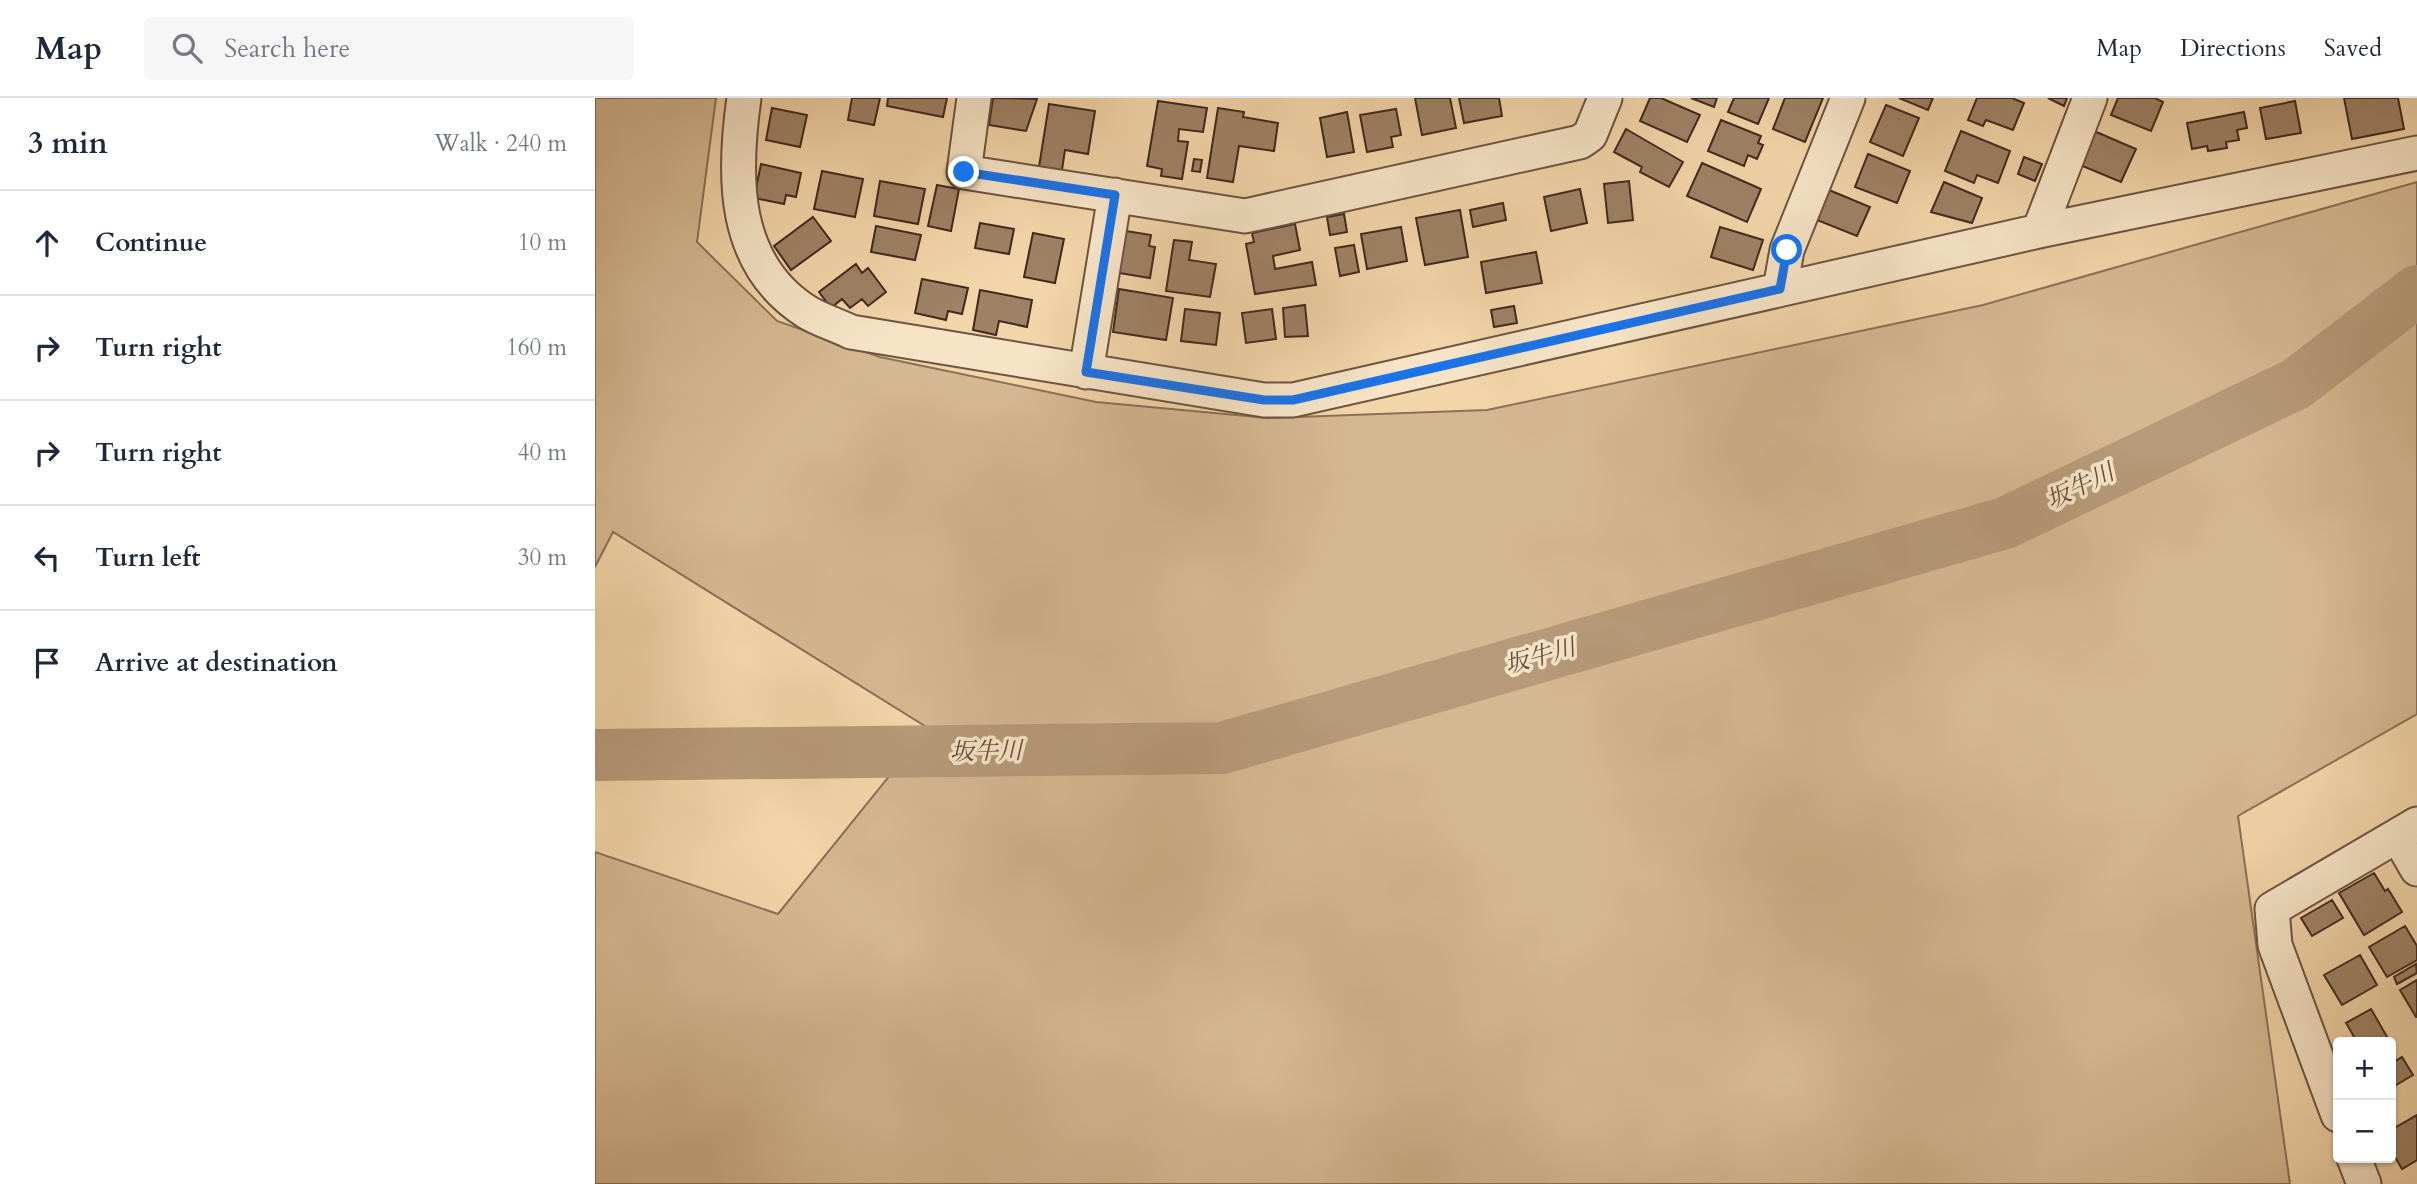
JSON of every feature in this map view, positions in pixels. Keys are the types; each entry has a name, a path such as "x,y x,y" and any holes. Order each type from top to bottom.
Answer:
{"street":[{"path":"744,98 738,137 740,210 753,250 774,282 806,311 851,332 1264,400 1293,400 2039,230 2417,153"},
{"path":"974,98 964,172 1245,216 1580,142 1590,135 1605,98"},
{"path":"1780,289 1787,250 1848,98"},
{"path":"2039,230 2090,98"},
{"path":"1086,372 1115,195"},
{"path":"2333,1102 2275,945 2272,909 2407,830 2417,869"},
{"path":"2356,1163 2364,1184"}],"shaded area":[{"path":"595,98 716,98 697,242 777,321 880,357 1096,402 1268,418 1487,410 1983,305 2417,182 2417,714 2238,816 2290,1184 595,1184 595,852 778,914 928,728 613,532 595,567"}],"building":[{"path":"852,98 880,98 874,125 848,120"},
{"path":"888,98 947,98 943,117 887,106"},
{"path":"993,98 1037,99 1026,131 989,125"},
{"path":"1415,98 1450,98 1456,128 1422,135"},
{"path":"1459,98 1499,98 1502,116 1464,123"},
{"path":"1650,98 1661,98 1700,115 1687,142 1640,121"},
{"path":"1691,98 1717,98 1714,107"},
{"path":"1734,98 1769,98 1758,124 1728,112"},
{"path":"1785,98 1823,98 1805,142 1773,129"},
{"path":"1899,98 1933,98 1928,110"},
{"path":"1977,98 2012,98 2024,103 2013,130 1986,120 1983,126 1968,120"},
{"path":"2048,98 2067,98 2064,106"},
{"path":"2118,98 2155,98 2163,102 2151,131 2111,115"},
{"path":"2344,98 2398,98 2404,129 2352,139"},
{"path":"1158,101 1207,108 1203,132 1179,129 1178,141 1188,142 1182,179 1161,176 1162,169 1147,166"},
{"path":"2295,101 2301,133 2266,139 2260,108"},
{"path":"1049,104 1095,111 1088,154 1065,150 1062,170 1039,167"},
{"path":"1886,105 1919,118 1903,156 1870,142"},
{"path":"772,108 807,115 800,147 766,140"},
{"path":"1218,108 1244,112 1243,117 1278,123 1274,151 1239,146 1233,182 1207,178"},
{"path":"1396,109 1401,135 1391,137 1393,147 1367,152 1360,115"},
{"path":"1347,112 1354,152 1327,157 1320,118"},
{"path":"2244,112 2247,128 2237,130 2239,140 2226,142 2227,148 2208,151 2207,146 2192,149 2187,123"},
{"path":"1721,120 1761,136 1758,143 1763,145 1757,159 1748,155 1744,166 1708,151"},
{"path":"1626,129 1683,162 1669,187 1640,172 1642,167 1614,152"},
{"path":"1961,131 2010,151 1998,183 1977,175 1974,183 1945,171"},
{"path":"2094,131 2136,149 2121,182 2080,165"},
{"path":"1868,154 1910,171 1897,203 1855,187"},
{"path":"2024,157 2042,164 2035,181 2018,174"},
{"path":"1194,159 1202,160 1200,172 1192,171"},
{"path":"1702,163 1761,189 1747,222 1687,196"},
{"path":"761,164 801,173 796,197 786,195 784,204 754,198"},
{"path":"822,171 863,179 855,217 814,209"},
{"path":"880,181 925,189 918,224 874,216"},
{"path":"1629,181 1633,220 1608,223 1604,184"},
{"path":"1944,182 1982,198 1972,223 1931,212"},
{"path":"937,185 959,189 951,231 928,226"},
{"path":"1580,189 1587,223 1551,231 1544,197"},
{"path":"1829,190 1870,207 1857,236 1817,220"},
{"path":"1503,203 1506,220 1473,227 1470,210"},
{"path":"1460,210 1468,257 1425,265 1416,218"},
{"path":"1344,214 1347,232 1330,235 1327,217"},
{"path":"813,217 831,241 791,270 774,246"},
{"path":"980,223 1014,229 1009,254 975,248"},
{"path":"1295,224 1300,250 1273,256 1275,269 1312,262 1316,285 1255,294 1246,244 1254,242 1252,233"},
{"path":"876,226 921,235 915,260 871,252"},
{"path":"1401,227 1407,261 1367,269 1361,234"},
{"path":"1720,227 1763,240 1753,270 1711,257"},
{"path":"1126,231 1151,235 1149,246 1155,247 1150,278 1119,273"},
{"path":"1033,233 1064,239 1055,283 1024,277"},
{"path":"1174,240 1192,242 1189,260 1216,264 1210,297 1166,291"},
{"path":"1354,245 1359,272 1340,276 1335,248"},
{"path":"1536,252 1542,283 1486,293 1481,262"},
{"path":"856,264 862,273 868,268 886,292 868,306 862,299 850,308 842,299 831,308 819,292"},
{"path":"922,279 968,288 962,314 948,311 946,320 915,313"},
{"path":"1119,289 1173,298 1166,340 1113,332"},
{"path":"980,290 1032,300 1027,327 999,321 996,335 973,330"},
{"path":"1305,305 1308,336 1285,337 1283,308"},
{"path":"1514,306 1517,323 1494,327 1491,310"},
{"path":"1185,309 1220,313 1216,345 1181,341"},
{"path":"1272,309 1276,339 1246,343 1242,313"},
{"path":"2374,873 2402,912 2364,935 2339,893"},
{"path":"2332,900 2343,918 2312,936 2301,918"},
{"path":"2405,926 2417,946 2417,960 2387,977 2369,947"},
{"path":"2360,955 2377,985 2342,1005 2324,975"},
{"path":"2416,964 2417,973 2397,984 2394,977"},
{"path":"2417,980 2417,1017 2416,1017 2400,990"},
{"path":"2371,1009 2387,1037 2354,1037 2346,1023"},
{"path":"2402,1057 2413,1075 2396,1085 2396,1061"},
{"path":"2417,1115 2417,1160 2402,1169 2396,1159 2396,1127"}],"waterway":[{"name":"坂牛川","path":"595,755 1222,748 2005,523 2296,384 2417,291"}],"route":[{"path":"964,172 1115,195 1086,372 1264,400 1293,400 1780,289 1787,250"}]}
